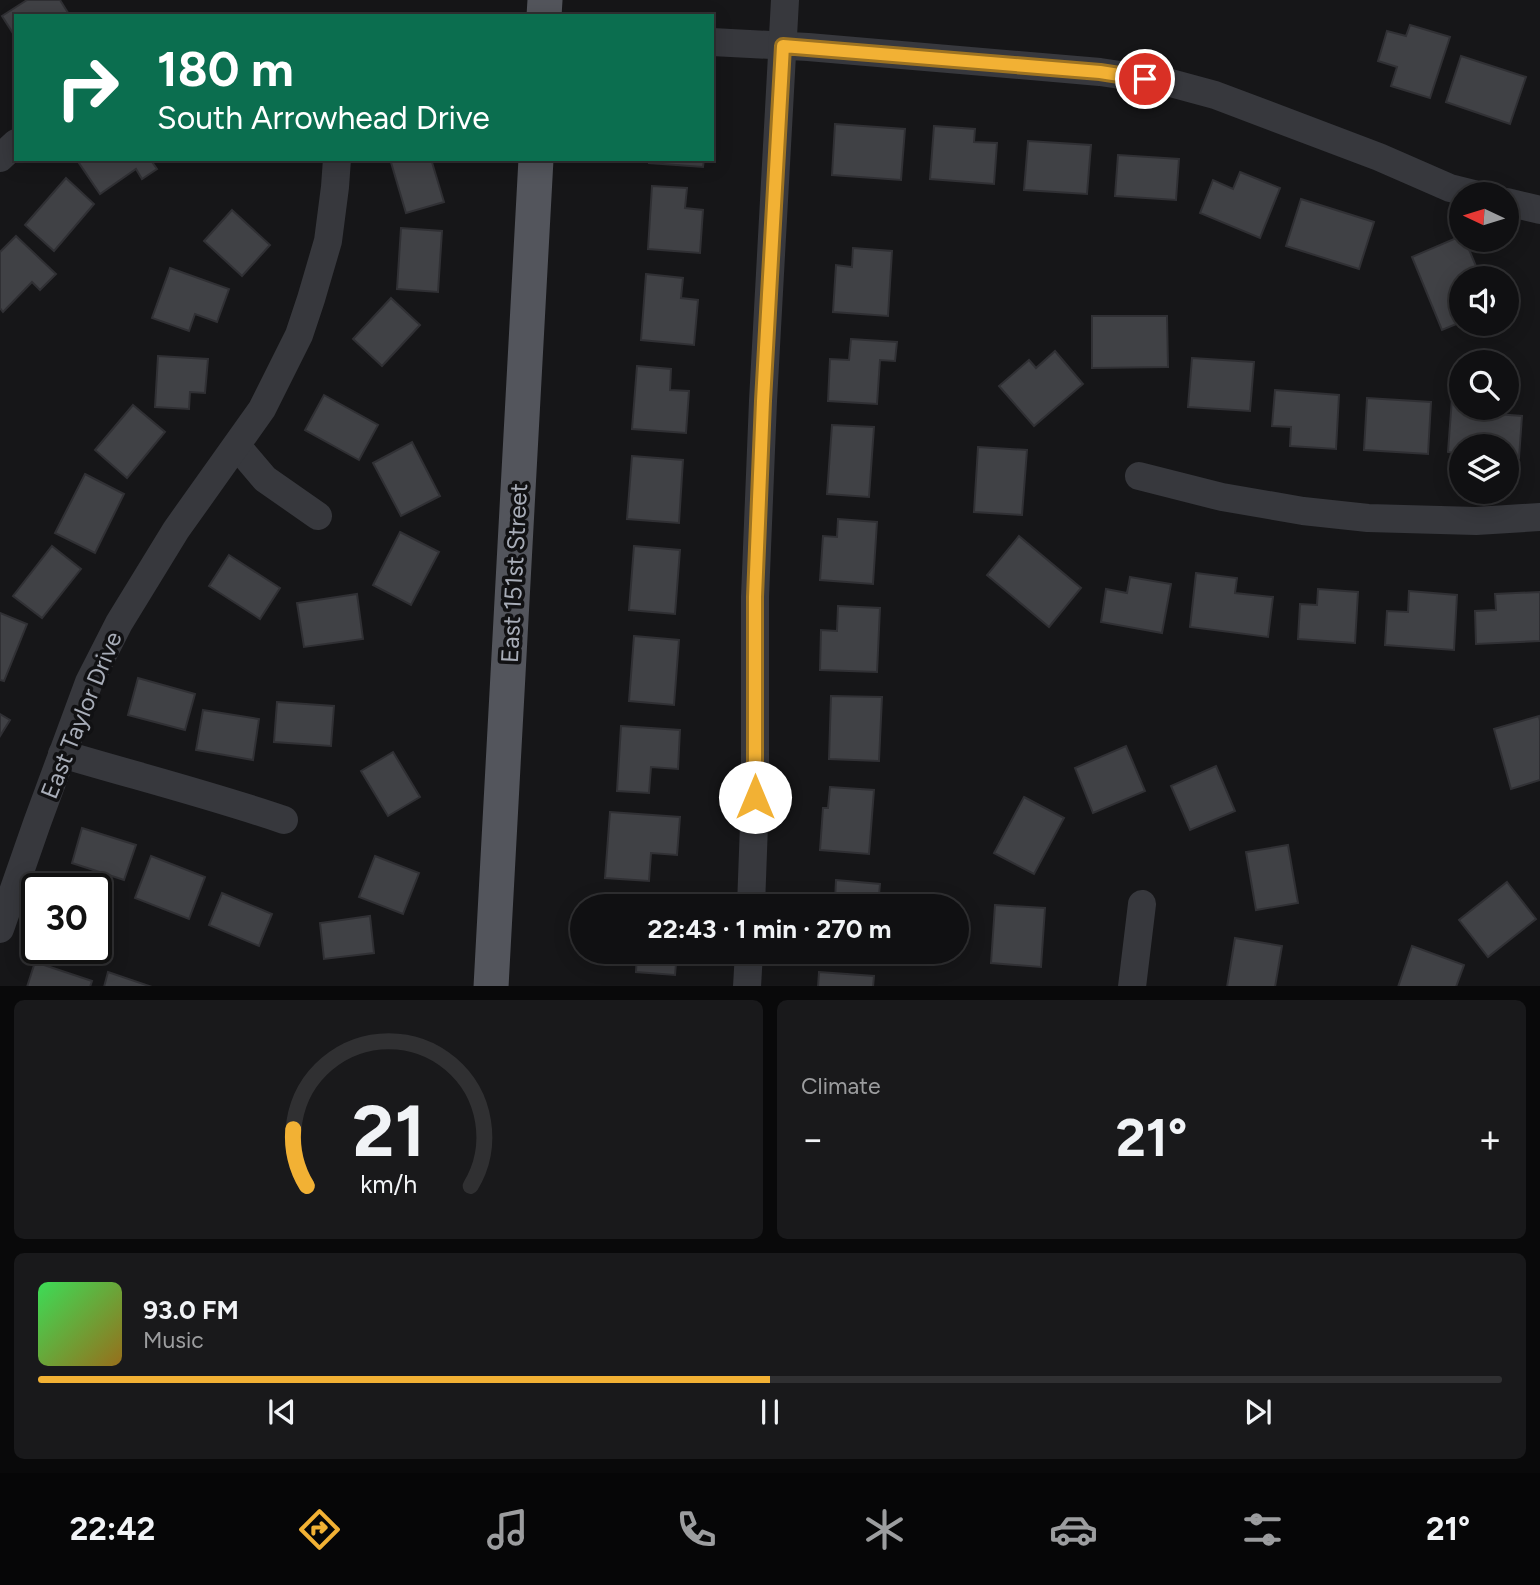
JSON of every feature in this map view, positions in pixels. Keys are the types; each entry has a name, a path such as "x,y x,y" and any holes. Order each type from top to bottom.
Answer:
{"main road":[{"name":"East 151st Street","path":"491,986 536,161"}],"street":[{"path":"751,894 755,797 755,597 785,0"},
{"path":"714,42 1100,72 1167,82 1215,95 1379,157 1449,188"},
{"name":"East Taylor Drive","path":"0,929 89,682 118,623 176,530 262,409 299,335 328,241 337,161"},
{"path":"1519,205 1540,210"},
{"path":"237,446 265,479 318,516"},
{"path":"1139,475 1222,497 1303,511 1368,518 1476,521 1540,517"},
{"path":"62,754 284,820"},
{"path":"1132,986 1142,904"},
{"path":"747,986 748,964"}],"building":[{"path":"27,0 60,0 69,14 14,14 14,35 2,16"},
{"path":"1410,25 1450,37 1430,98 1391,86 1397,67 1378,61 1387,31 1406,36"},
{"path":"1461,56 1526,77 1510,124 1446,102"},
{"path":"835,124 905,129 901,180 832,175"},
{"path":"934,126 975,129 974,142 997,143 994,184 930,179"},
{"path":"1028,141 1091,145 1087,194 1024,190"},
{"path":"1118,155 1179,159 1176,200 1115,196"},
{"path":"151,161 157,169 142,179 136,169 100,194 79,163"},
{"path":"391,161 432,161 444,202 406,213"},
{"path":"649,161 704,161 703,167"},
{"path":"1240,172 1280,188 1260,238 1200,213 1213,180 1233,189"},
{"path":"66,178 94,204 54,251 25,225"},
{"path":"652,186 687,188 685,208 703,210 700,253 648,249"},
{"path":"1301,199 1374,222 1359,269 1286,246"},
{"path":"232,210 270,245 242,276 204,241"},
{"path":"401,228 442,231 438,292 397,289"},
{"path":"16,236 56,274 40,290 32,282 3,312 0,308 0,252"},
{"path":"1449,241 1449,252 1470,252 1476,266 1449,266 1449,327 1442,330 1412,257"},
{"path":"853,248 892,251 888,316 833,312 836,265 852,267"},
{"path":"170,268 229,289 217,322 195,314 189,331 152,318"},
{"path":"646,274 683,278 681,298 698,300 694,345 641,340"},
{"path":"391,298 420,325 382,366 353,339"},
{"path":"1092,316 1167,316 1168,367 1092,368"},
{"path":"851,339 897,342 895,361 880,360 877,404 828,401 830,359 849,360"},
{"path":"1055,351 1083,384 1034,426 999,386 1029,360 1036,368"},
{"path":"158,356 208,359 205,393 190,392 189,409 155,407"},
{"path":"1192,358 1254,362 1250,411 1188,407"},
{"path":"637,366 671,369 670,390 689,391 686,433 632,429"},
{"path":"1275,390 1339,395 1336,449 1290,446 1291,427 1272,426"},
{"path":"324,395 378,425 359,460 305,430"},
{"path":"1367,398 1431,402 1428,454 1364,450"},
{"path":"133,405 165,432 127,478 95,450"},
{"path":"1519,416 1522,416 1519,458 1519,434 1449,434 1450,420 1519,420"},
{"path":"832,425 874,427 869,497 827,494"},
{"path":"412,442 440,496 401,516 373,463"},
{"path":"978,447 1027,450 1022,515 974,512"},
{"path":"632,456 683,460 679,523 627,519"},
{"path":"85,474 124,494 95,553 55,533"},
{"path":"838,519 877,522 873,584 820,580 823,536 837,537"},
{"path":"400,532 439,552 411,605 373,585"},
{"path":"1019,536 1081,588 1049,627 987,575"},
{"path":"52,546 81,569 42,618 13,596"},
{"path":"634,546 680,550 675,614 629,610"},
{"path":"229,555 280,588 260,619 209,586"},
{"path":"1196,573 1237,578 1235,593 1273,597 1268,637 1190,627"},
{"path":"1130,577 1171,584 1162,633 1101,622 1106,589 1127,593"},
{"path":"1318,589 1358,592 1355,643 1298,639 1300,604 1317,605"},
{"path":"1409,591 1457,595 1454,650 1385,645 1387,611 1408,612"},
{"path":"1540,592 1540,641 1476,644 1475,611 1496,610 1495,594"},
{"path":"357,594 363,639 304,647 297,603"},
{"path":"838,606 880,608 877,672 820,670 821,630 837,631"},
{"path":"0,613 27,624 4,681 0,680"},
{"path":"634,636 679,640 674,705 629,701"},
{"path":"138,678 195,694 185,730 128,715"},
{"path":"831,696 882,697 879,761 829,759"},
{"path":"277,702 334,706 331,746 274,742"},
{"path":"203,710 259,719 253,760 196,750"},
{"path":"0,714 10,720 0,736"},
{"path":"1539,716 1540,780 1511,789 1494,729"},
{"path":"621,726 680,730 678,769 651,767 649,793 617,791"},
{"path":"1126,746 1145,791 1093,813 1075,768"},
{"path":"393,752 420,797 388,816 361,771"},
{"path":"1216,766 1235,811 1190,830 1171,786"},
{"path":"830,787 874,790 869,854 820,850 823,808 828,808"},
{"path":"1024,797 1064,818 1034,874 994,853"},
{"path":"610,812 680,817 677,855 651,853 649,881 605,878"},
{"path":"82,828 136,845 124,880 112,876 112,873 103,873 72,863"},
{"path":"1288,845 1298,903 1256,910 1246,852"},
{"path":"151,856 205,877 189,919 135,898"},
{"path":"375,856 419,873 403,914 359,897"},
{"path":"836,880 880,884 879,894 835,894"},
{"path":"1507,882 1536,919 1488,957 1459,920"},
{"path":"222,893 272,914 259,946 209,925"},
{"path":"995,905 1045,908 1041,967 991,963"},
{"path":"370,916 374,953 324,959 320,923"},
{"path":"1235,938 1282,946 1275,986 1227,986"},
{"path":"1412,946 1464,965 1456,986 1398,986"},
{"path":"34,964 41,964 92,981 90,986 27,986"},
{"path":"636,964 676,964 675,975 636,972"},
{"path":"108,972 149,986 104,986"},
{"path":"819,972 874,976 873,986 818,986"}],"route":[{"path":"755,797 755,597 783,46 1100,72 1145,79"}]}
